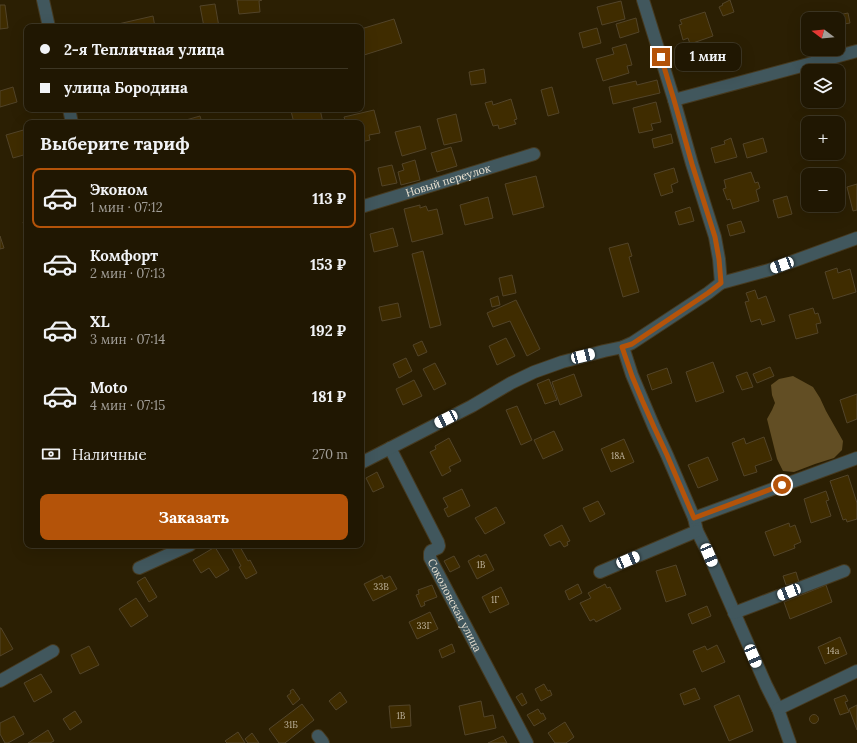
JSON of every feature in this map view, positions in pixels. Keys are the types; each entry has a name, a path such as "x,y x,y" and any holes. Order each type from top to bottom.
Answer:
{"street":[{"path":"43,0 48,24"},
{"path":"643,0 715,237 721,283"},
{"path":"674,100 857,51"},
{"name":"Новый переулок","path":"364,206 534,154"},
{"path":"364,461 472,406 534,372 569,360 632,344 721,283 769,270 857,238"},
{"path":"622,347 632,376 694,518 697,531 778,709 790,743"},
{"name":"Соколовская улица","path":"390,448 438,542 438,548 431,551 430,558 527,743"},
{"path":"694,518 857,458"},
{"path":"600,572 697,531"},
{"path":"139,568 183,548"},
{"path":"734,613 844,571"},
{"path":"0,681 53,651"},
{"path":"778,709 857,671"}],"shaded area":[{"path":"793,376 813,387 843,441 842,450 834,458 794,472 783,471 777,459 767,419 775,403 771,385 779,379"}],"building":[{"path":"237,0 262,0 259,1 260,12 239,14"},
{"path":"730,0 734,12 723,16 719,7"},
{"path":"621,1 625,19 602,25 597,7"},
{"path":"215,4 218,24 203,24 200,6"},
{"path":"0,5 5,5 8,28 0,29"},
{"path":"705,12 713,36 690,44 688,38 683,40 679,25 682,24 680,20"},
{"path":"848,13 850,23 845,24 845,14"},
{"path":"153,16 154,24 118,24"},
{"path":"636,18 639,32 620,38 616,24"},
{"path":"394,19 402,43 364,55 364,28"},
{"path":"597,28 601,43 583,48 579,33"},
{"path":"626,44 632,65 627,66 629,73 603,81 596,59 614,54 612,48"},
{"path":"484,69 486,83 471,85 469,72"},
{"path":"657,80 660,93 613,104 609,87 636,81 637,85"},
{"path":"13,87 17,102 0,107 0,91"},
{"path":"552,87 559,113 548,116 541,90"},
{"path":"511,99 517,119 514,120 516,124 499,129 498,125 493,126 485,103 492,101 493,105"},
{"path":"656,102 661,122 651,124 653,130 639,133 633,108"},
{"path":"374,110 380,133 369,135 370,140 364,141 364,120 345,120 344,117"},
{"path":"291,112 321,112 322,120 293,120"},
{"path":"456,114 462,141 444,145 437,119"},
{"path":"200,116 201,120 186,120"},
{"path":"420,126 426,149 402,156 395,132"},
{"path":"24,130 24,155 13,158 6,135"},
{"path":"671,134 673,143 654,148 652,139"},
{"path":"731,138 737,157 715,163 711,148 725,144 724,141"},
{"path":"763,138 767,152 747,158 743,144"},
{"path":"451,147 457,166 437,172 431,153"},
{"path":"415,160 420,180 401,185 398,172 404,170 402,164"},
{"path":"392,165 397,183 382,186 378,168"},
{"path":"674,168 678,182 671,185 673,192 661,196 654,174"},
{"path":"751,172 755,183 758,182 760,188 756,190 759,201 733,209 730,199 727,200 723,189 726,188 724,180"},
{"path":"536,176 544,207 513,215 505,184"},
{"path":"857,184 857,210 853,211 847,187"},
{"path":"787,196 792,214 778,218 773,200"},
{"path":"488,197 493,218 465,225 460,205"},
{"path":"420,205 420,208 426,206 428,211 437,209 443,234 412,242 404,209"},
{"path":"690,207 694,221 679,225 675,212"},
{"path":"741,221 745,232 730,236 727,225"},
{"path":"393,228 398,246 374,252 370,234"},
{"path":"0,236 4,248 0,249"},
{"path":"628,243 632,256 629,257 639,292 623,297 609,248"},
{"path":"423,251 441,325 430,328 412,254"},
{"path":"837,268 838,273 850,269 856,292 833,299 825,272"},
{"path":"512,275 516,293 503,296 499,278"},
{"path":"755,290 758,299 766,296 775,321 762,325 760,319 751,322 745,302 749,301 746,293"},
{"path":"498,296 500,305 492,307 490,299"},
{"path":"516,300 540,349 527,356 510,321 493,327 487,313"},
{"path":"398,303 401,317 382,321 379,307"},
{"path":"813,308 815,314 818,313 821,323 816,324 818,333 796,339 789,315"},
{"path":"506,338 515,356 497,365 489,346"},
{"path":"422,341 427,352 418,356 413,345"},
{"path":"406,358 412,371 399,378 393,364"},
{"path":"713,362 724,392 696,402 686,372"},
{"path":"435,363 446,384 434,390 423,369"},
{"path":"770,367 774,376 757,383 753,374"},
{"path":"667,368 672,383 652,390 647,375"},
{"path":"747,372 753,387 742,390 736,376"},
{"path":"574,374 582,396 560,405 552,382"},
{"path":"549,379 557,400 545,404 537,384"},
{"path":"414,380 422,396 403,405 396,389"},
{"path":"857,394 857,419 847,423 840,400"},
{"path":"517,406 532,440 521,445 506,410"},
{"path":"554,431 563,450 543,459 534,440"},
{"path":"764,437 772,460 755,466 757,472 744,476 732,443 744,438 746,444"},
{"path":"449,438 461,461 449,467 451,471 442,476 430,452 436,449 435,446"},
{"path":"624,439 634,462 611,472 601,449"},
{"path":"708,457 718,480 698,488 688,465"},
{"path":"377,472 384,487 373,492 366,478"},
{"path":"848,475 857,503 857,519 847,522 846,519 843,520 830,481"},
{"path":"462,489 470,506 448,517 444,509 448,507 443,498"},
{"path":"826,491 829,500 826,501 831,516 811,523 804,499"},
{"path":"598,501 605,514 590,522 583,508"},
{"path":"496,507 505,523 485,534 475,518"},
{"path":"789,523 790,527 795,525 801,542 794,545 795,548 774,556 765,532"},
{"path":"562,525 570,541 567,542 568,545 564,547 560,541 550,546 544,535"},
{"path":"216,548 229,570 216,578 209,568 201,573 193,560"},
{"path":"232,548 241,548 248,561 250,560 257,573 246,579 239,567 241,566"},
{"path":"486,554 494,570 477,579 468,561 479,555 480,557"},
{"path":"454,556 460,567 450,572 444,561"},
{"path":"676,565 686,595 666,602 656,571"},
{"path":"796,572 799,582 786,585 783,576"},
{"path":"382,575 384,579 390,576 397,589 373,601 364,584"},
{"path":"145,577 157,597 149,602 137,582"},
{"path":"578,584 582,593 569,600 565,591"},
{"path":"605,584 607,588 610,587 621,609 596,622 594,619 590,621 580,603 591,598 588,593"},
{"path":"432,585 437,597 424,602 425,605 421,607 416,595 419,594 418,590"},
{"path":"826,585 832,602 790,619 784,602"},
{"path":"501,587 509,604 490,613 482,597"},
{"path":"136,598 148,616 131,627 119,609"},
{"path":"707,606 711,616 692,624 688,614"},
{"path":"430,612 438,629 417,639 409,622"},
{"path":"0,628 13,649 0,656"},
{"path":"840,637 847,654 825,664 818,647"},
{"path":"452,644 455,652 442,658 439,650"},
{"path":"717,645 725,662 702,672 693,651 705,646 707,650"},
{"path":"89,646 99,665 80,674 71,655"},
{"path":"41,674 52,692 34,702 24,683"},
{"path":"544,684 548,691 550,690 552,695 541,701 535,689"},
{"path":"695,688 700,699 684,705 680,694"},
{"path":"293,689 300,699 293,705 287,696"},
{"path":"340,692 347,702 336,710 329,701"},
{"path":"522,693 527,703 522,706 516,697"},
{"path":"739,695 753,731 729,741 714,706"},
{"path":"845,695 848,701 845,702 849,712 840,715 834,699"},
{"path":"481,701 484,717 493,715 496,728 465,735 459,706"},
{"path":"302,704 314,720 285,743 279,743 269,729"},
{"path":"410,705 411,726 391,728 389,706"},
{"path":"857,705 857,730 849,709"},
{"path":"538,709 541,714 543,713 546,719 534,726 527,715"},
{"path":"75,711 82,722 70,730 63,719"},
{"path":"814,714 819,719 814,724 809,719"},
{"path":"14,716 24,734 8,743 5,743 0,734 0,723"},
{"path":"565,722 574,737 566,743 555,743 548,733"},
{"path":"48,730 54,741 50,743 28,743"},
{"path":"238,732 245,743 227,743 225,741"},
{"path":"252,733 259,743 248,743 245,739"},
{"path":"503,736 507,743 488,743"}],"route":[{"path":"661,57 715,237 721,283 632,344 622,347 642,400 694,518 782,485"}]}
